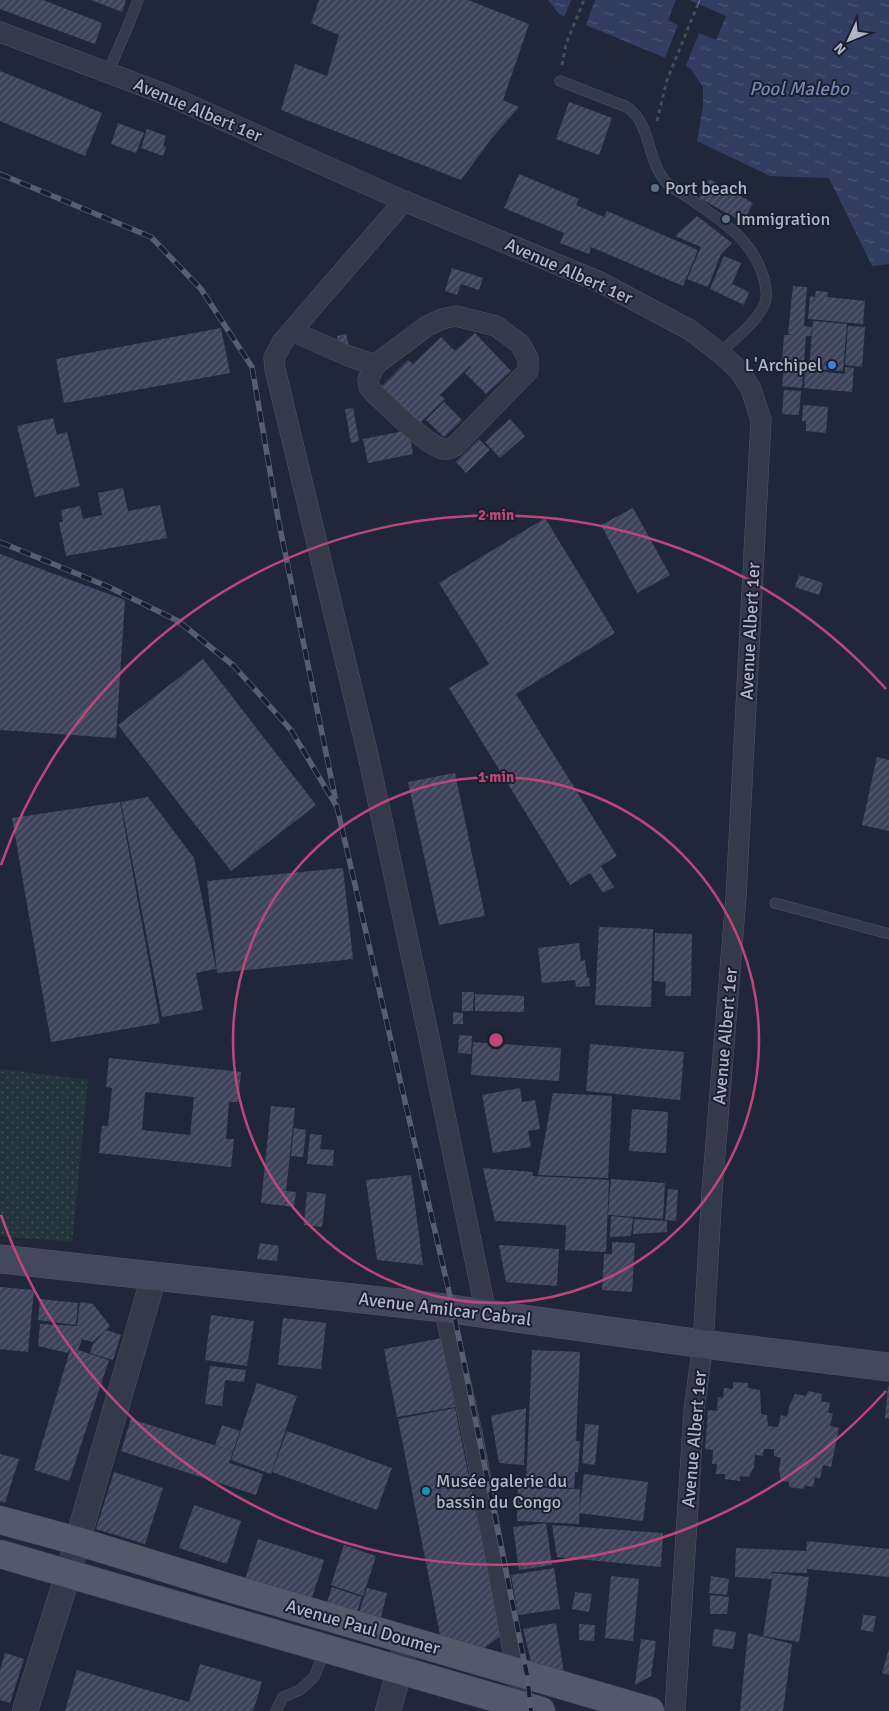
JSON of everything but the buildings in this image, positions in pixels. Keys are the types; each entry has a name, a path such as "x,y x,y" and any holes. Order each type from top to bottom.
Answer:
{"main road":[{"name":"Avenue Amilcar Cabral","path":"0,1259 486,1313 703,1344 889,1367"},
{"name":"Avenue Paul Doumer","path":"0,1520 77,1541 650,1711"},
{"name":"Avenue Paul Doumer","path":"0,1554 532,1708"},
{"path":"326,1648 334,1618"}],"street":[{"name":"Avenue Albert 1er","path":"0,32 167,94 404,201 600,282 690,330 739,370 751,389 761,420 736,897 712,1191 703,1344 694,1410 675,1711"},
{"path":"404,201 283,341 274,358 368,755 486,1313"},
{"path":"456,316 496,326 520,344 528,358 528,371 523,378 455,446 443,449 429,443 373,392 369,387 368,380 375,365 427,326 442,319 456,316"},
{"path":"292,331 346,355 375,365"},
{"path":"25,1711 68,1574 154,1276"},
{"path":"444,1308 472,1437 516,1672 532,1708"},
{"path":"388,1711 408,1640"}],"lane":[{"path":"108,72 138,0"},
{"path":"560,81 627,107 634,112 640,119 656,166 667,182 736,232 752,250 762,270 766,287 765,304 756,317 720,353"},
{"path":"776,903 889,934"},
{"path":"276,1711 283,1697 300,1690 314,1677 326,1648"}],"path":[{"path":"560,81 566,44 584,0"},
{"path":"650,150 667,80 698,4"}],"shaded area":[{"path":"0,1069 88,1080 72,1242 0,1236"}],"water":[{"name":"Pool Malebo","path":"548,0 889,0 889,264 872,266 829,178 770,176 697,141 703,106 703,87 690,68 559,14"}],"pier":[{"path":"571,0 595,0 585,27 564,18"},
{"path":"676,0 689,0 726,16 716,40 699,33 685,68 664,60 678,25 668,20"}],"ferry route":[{"path":"698,4 700,0"}],"railway":[{"path":"0,174 151,237 201,289 252,367 278,518 335,797"},
{"path":"0,542 109,587 178,621 234,666 291,730 337,807 453,1309 527,1675 531,1711"}],"place":[{"name":"Port beach","path":"655,188"},
{"name":"Immigration","path":"726,219"},
{"name":"L'Archipel","path":"832,365"},
{"name":"Musée galerie du bassin du Congo","path":"426,1491"}]}
